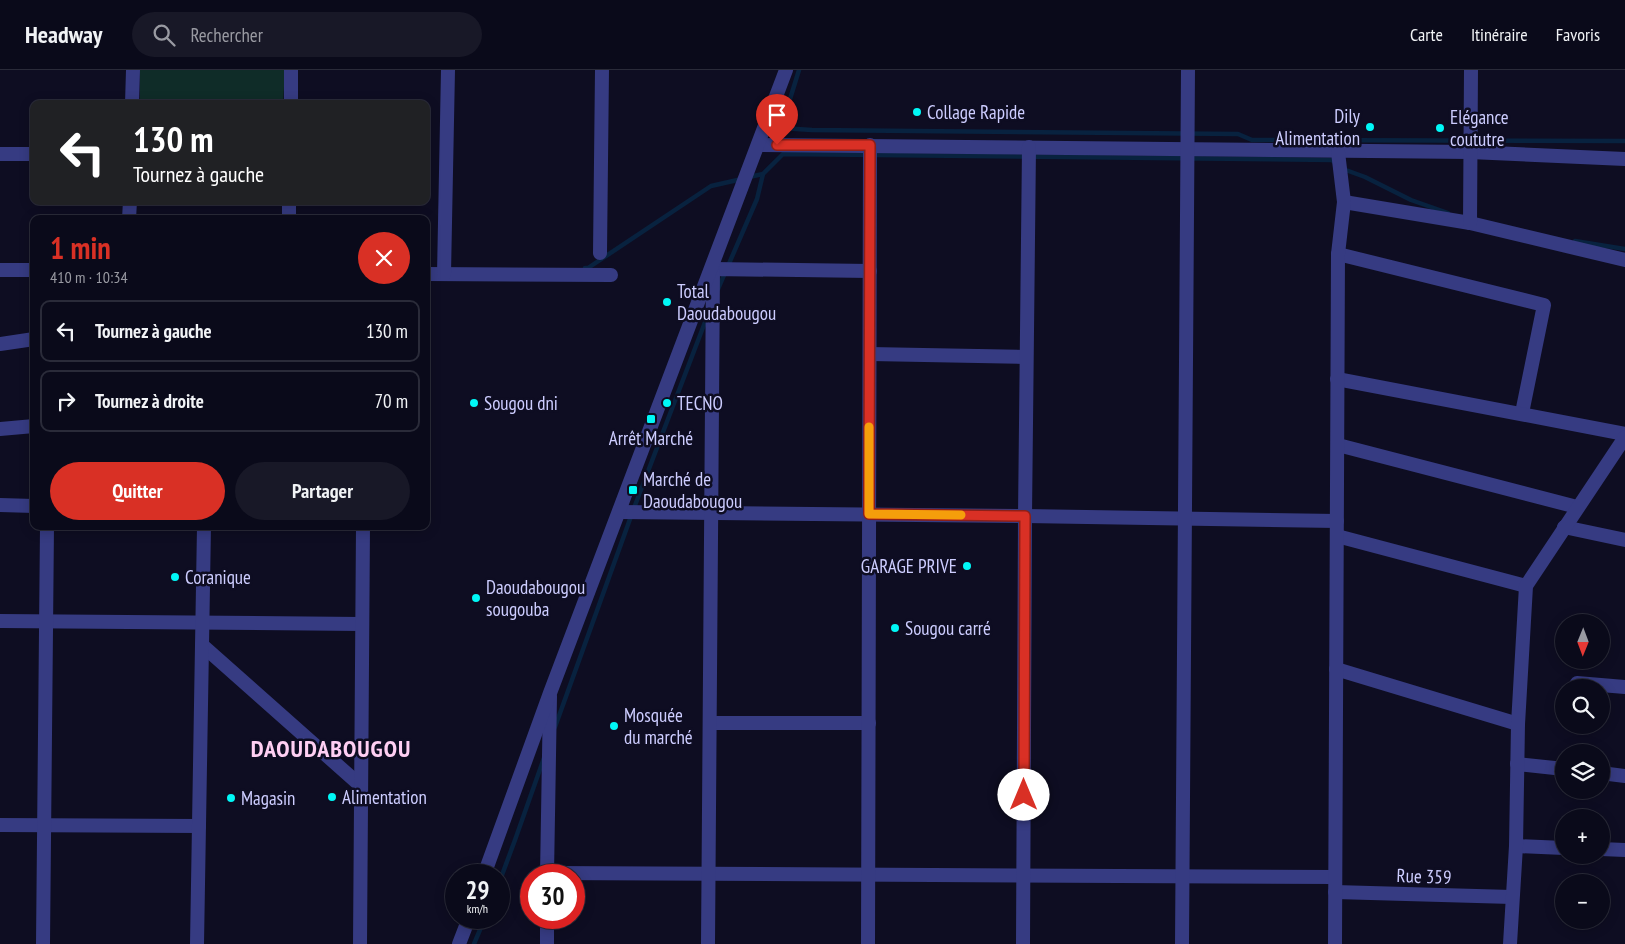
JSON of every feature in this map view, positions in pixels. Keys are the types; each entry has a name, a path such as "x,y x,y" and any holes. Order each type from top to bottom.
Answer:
{"street":[{"path":"132,100 133,70"},
{"path":"291,70 291,100"},
{"path":"444,274 448,70"},
{"path":"600,253 602,70"},
{"path":"488,864 550,693 712,270 786,70"},
{"path":"1182,944 1188,70"},
{"path":"1470,223 1471,70"},
{"path":"758,145 1470,152 1625,159"},
{"path":"868,944 870,145"},
{"path":"1023,944 1029,147"},
{"path":"1335,944 1338,254 1344,202 1338,152"},
{"path":"0,154 30,154"},
{"path":"1344,202 1470,223 1625,260"},
{"path":"1338,254 1544,305 1522,413"},
{"path":"0,270 30,270"},
{"path":"712,270 870,271"},
{"path":"708,944 712,270"},
{"path":"430,274 611,275"},
{"path":"0,344 30,340"},
{"path":"870,354 1026,357"},
{"path":"1337,379 1522,413 1625,435 1526,586 1518,724 1516,846 1510,944"},
{"path":"0,428 30,426"},
{"path":"1338,445 1577,507"},
{"path":"0,505 30,506"},
{"path":"619,512 1337,521"},
{"path":"1564,528 1625,540"},
{"path":"43,944 47,530"},
{"path":"197,944 204,530"},
{"path":"360,944 363,530"},
{"path":"1337,536 1526,586"},
{"path":"0,621 362,624"},
{"path":"202,645 361,786"},
{"path":"1336,669 1518,724"},
{"path":"1610,686 1625,687"},
{"path":"548,864 550,693"},
{"path":"710,724 869,723"},
{"path":"1517,764 1555,768"},
{"path":"1610,774 1625,776"},
{"path":"0,825 199,826"},
{"path":"1516,846 1555,848"},
{"path":"1610,849 1625,850"},
{"path":"585,874 1024,874 1335,877"},
{"name":"Rue 359","path":"1335,892 1512,897"},
{"path":"459,944 465,929"},
{"path":"547,929 547,944"}],"green space":[{"path":"140,70 285,70 283,100 140,100"}],"waterway":[{"path":"799,70 781,128 812,130 1238,134 1252,140 1625,141"},
{"path":"749,177 763,174 783,154 1332,160 1336,164"},
{"path":"1343,169 1365,177 1411,200 1448,213"},
{"path":"718,289 757,199 763,174"},
{"path":"585,268 588,268 711,186 742,179"},
{"path":"1575,241 1625,249"},
{"path":"555,727 634,508 707,317"},
{"path":"506,864 544,758"},
{"path":"474,944 480,929"}],"slow traffic":[{"path":"869,427 869,514 961,515"}],"place":[{"name":"Collage Rapide","path":"917,112"},
{"name":"Dily Alimentation","path":"1370,127"},
{"name":"Elégance coututre","path":"1440,128"},
{"name":"Total Daoudabougou","path":"667,302"},
{"name":"Sougou dni","path":"474,403"},
{"name":"TECNO","path":"667,403"},
{"name":"Arrêt Marché","path":"651,419"},
{"name":"Marché de Daoudabougou","path":"633,490"},
{"name":"GARAGE PRIVE","path":"967,566"},
{"name":"Coranique","path":"175,577"},
{"name":"Daoudabougou sougouba","path":"476,598"},
{"name":"Sougou carré","path":"895,628"},
{"name":"Mosquée du marché","path":"614,726"},
{"name":"Alimentation","path":"332,797"},
{"name":"Magasin","path":"231,798"}],"district":[{"name":"DAOUDABOUGOU","path":"331,748"}],"route":[{"path":"777,145 870,145 869,514 1025,516 1024,795"}]}
